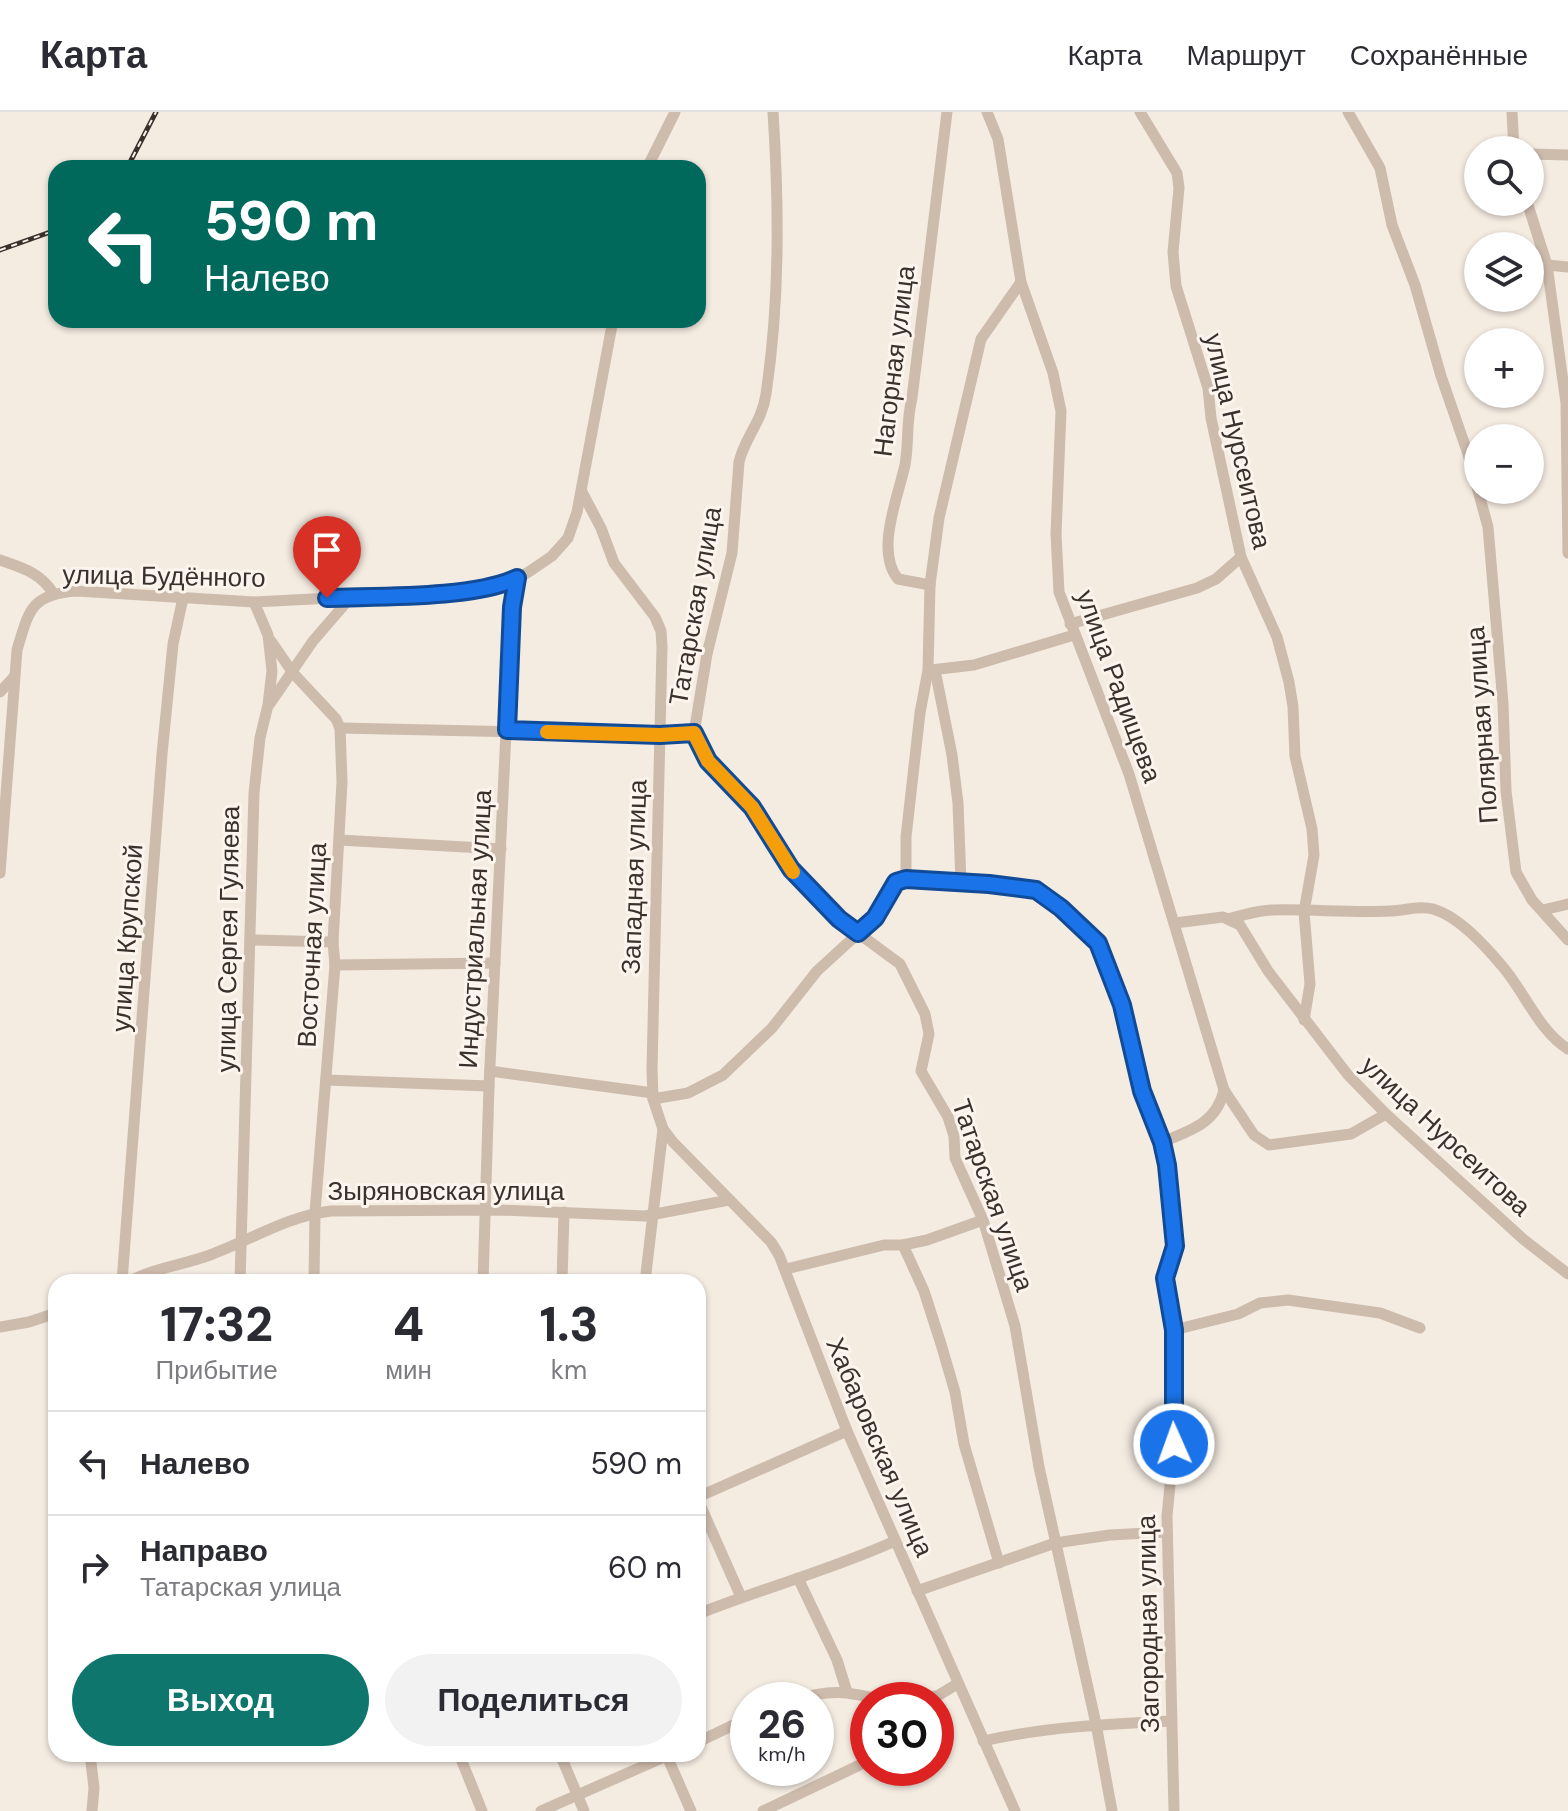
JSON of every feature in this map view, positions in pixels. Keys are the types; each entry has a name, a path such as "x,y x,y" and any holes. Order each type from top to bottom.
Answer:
{"street":[{"path":"651,160 675,112"},
{"name":"Татарская улица","path":"773,112 778,274 766,396 758,424 743,448 739,462 732,553 707,654 694,733 708,761 752,807 791,869 839,919 900,964 921,1004 929,1034 921,1071 948,1117 954,1136 955,1158 983,1220 1015,1326 1039,1467 1096,1724 1112,1811"},
{"name":"Нагорная улица","path":"930,585 898,579 888,564 888,550 893,507 905,463 907,420 947,112"},
{"name":"улица Радищева","path":"987,112 998,139 1021,282 1053,373 1061,411 1056,563 1059,592 1129,774 1224,1090 1254,1135 1269,1145 1351,1134 1386,1114"},
{"name":"улица Нурсеитова","path":"1140,112 1177,173 1179,188 1173,252 1176,286 1208,388 1211,418 1241,557 1277,637 1289,682 1295,756 1312,829 1314,855 1304,912 1310,984 1304,1020"},
{"name":"Полярная улица","path":"1348,112 1380,168 1392,225 1415,285 1488,527 1503,703 1506,791 1516,872 1532,900 1568,940"},
{"path":"1512,112 1513,136"},
{"path":"1544,154 1568,155"},
{"path":"1531,216 1547,265 1567,403 1568,553"},
{"path":"1547,265 1568,267"},
{"path":"961,883 958,803 952,755 932,670 930,585 939,518 981,339 1021,282"},
{"name":"улица Будённого","path":"0,873 17,650 26,621 40,600 53,593 77,591 254,602 467,591 517,578 552,556 568,538 582,492 612,328"},
{"name":"Западная улица","path":"582,492 601,528 614,563 655,617 661,631 652,1031 653,1096 663,1129 646,1274"},
{"path":"932,670 974,665 1197,588 1216,579 1241,557"},
{"path":"0,560 34,572 46,581 53,593"},
{"name":"Индустриальная улица","path":"483,1274 512,607 517,578"},
{"path":"268,705 313,641 351,597"},
{"name":"улица Крупской","path":"126,1274 162,754 173,644 183,598"},
{"name":"улица Сергея Гуляева","path":"240,1274 254,793 272,671 268,635 254,602"},
{"path":"268,635 278,655 323,702 340,728 660,735 694,733"},
{"path":"490,1071 653,1096 688,1093 723,1075 772,1028 817,971 875,918 896,882 906,879 906,837 920,713 932,670"},
{"path":"0,692 15,677"},
{"name":"Восточная улица","path":"314,1274 315,1212 335,965 333,942 339,840 340,728"},
{"path":"339,840 501,849"},
{"name":"Загородная улица","path":"906,879 1036,890 1061,908 1098,943 1122,1005 1142,1091 1162,1142 1175,1246 1165,1278 1174,1330 1174,1444 1167,1532 1174,1811"},
{"path":"1543,910 1568,904"},
{"path":"1175,923 1206,917 1231,918 1271,910 1435,909 1461,926 1493,956 1557,1042 1568,1049"},
{"name":"улица Нурсеитова","path":"1231,918 1240,925 1268,971 1348,1075 1386,1114 1523,1239 1568,1274"},
{"path":"251,940 333,942"},
{"path":"335,965 495,963"},
{"path":"326,1080 489,1086"},
{"path":"1162,1142 1194,1130 1215,1114 1221,1105 1224,1090"},
{"name":"Хабаровская улица","path":"663,1129 771,1242 786,1269 847,1431 1015,1811"},
{"name":"Зыряновская улица","path":"143,1274 197,1260 315,1212 564,1212 627,1216 729,1200"},
{"path":"562,1274 564,1212"},
{"path":"786,1269 884,1245 927,1240 983,1220"},
{"path":"903,1245 924,1291 941,1344 955,1392 964,1444 999,1563"},
{"path":"1174,1330 1238,1314 1260,1303 1288,1300 1380,1313 1420,1328"},
{"path":"0,1327 48,1316"},
{"path":"706,1494 847,1431"},
{"path":"706,1516 741,1597"},
{"path":"917,1591 1055,1543 1110,1535 1167,1532"},
{"path":"706,1611 849,1562 895,1541"},
{"path":"798,1578 837,1660 847,1692"},
{"path":"834,1692 850,1693"},
{"path":"983,1741 1013,1734 1096,1724 1171,1721"},
{"path":"706,1738 730,1727"},
{"path":"91,1762 94,1788 92,1811"},
{"path":"462,1762 482,1811"},
{"path":"564,1762 584,1811"},
{"path":"541,1811 652,1762"},
{"path":"671,1762 691,1811"},
{"path":"763,1811 850,1770"}],"railway":[{"path":"131,160 156,112"},
{"path":"0,250 48,233"}],"slow traffic":[{"path":"547,732 694,733 708,761 752,807 793,872"}],"route":[{"path":"327,598 467,591 517,578 512,607 507,730 660,735 694,733 708,761 752,807 791,869 839,919 858,933 875,918 896,882 906,879 1036,890 1084,928 1098,943 1115,983 1142,1091 1162,1142 1167,1165 1175,1246 1165,1278 1174,1330 1174,1444"}]}
